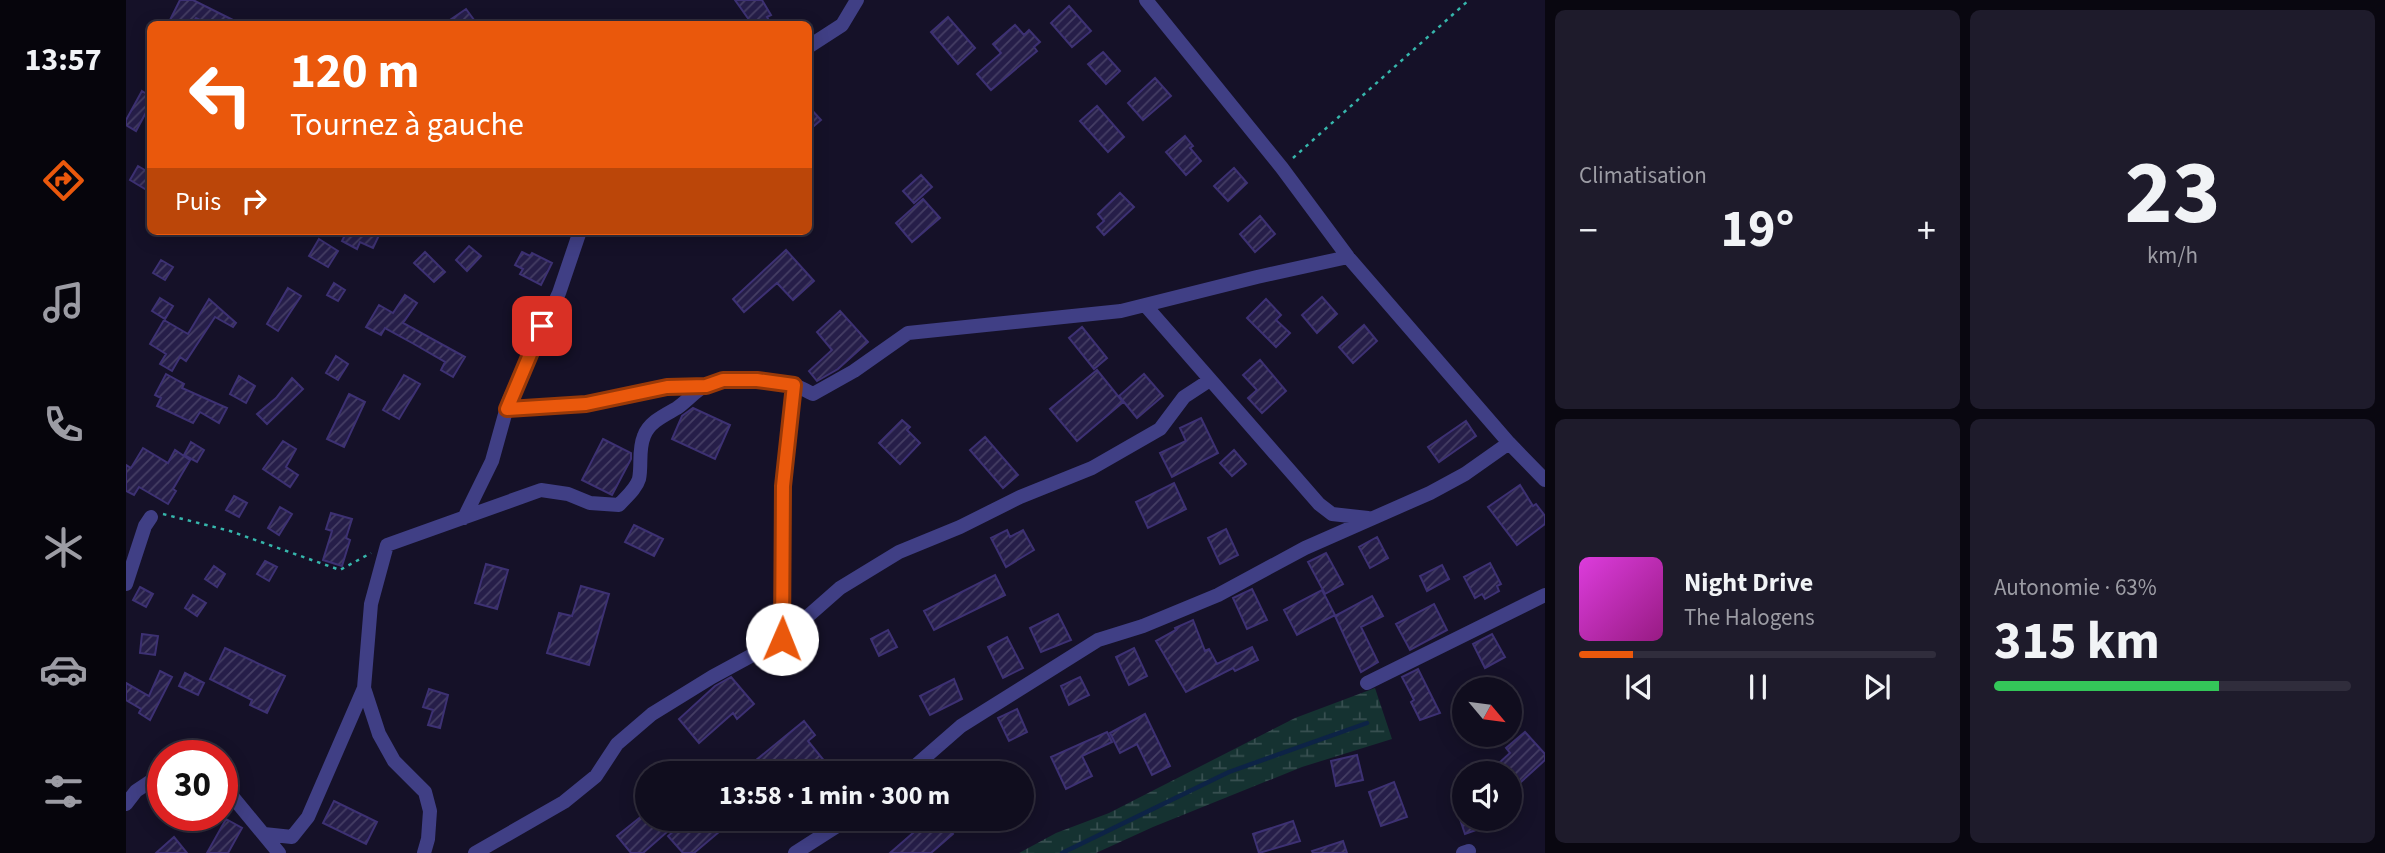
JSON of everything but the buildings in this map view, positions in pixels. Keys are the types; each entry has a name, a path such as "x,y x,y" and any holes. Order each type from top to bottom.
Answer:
{"street":[{"path":"812,44 842,25 857,0"},
{"path":"1146,0 1282,167 1348,257 1509,443 1545,480"},
{"path":"464,518 492,461 507,409 559,293 579,235"},
{"path":"507,409 586,404 667,387 706,386 723,380 757,380 794,385 813,394 854,371 908,333 1122,311 1348,257"},
{"path":"1145,305 1319,503 1332,514 1369,518"},
{"path":"475,853 564,802 596,776 617,744 652,714 782,639 840,587 899,552 1091,468 1160,429 1184,397 1210,380"},
{"path":"782,639 783,486 794,385"},
{"path":"264,834 292,837 307,817 364,688 371,604 387,545 541,490 568,494 590,503 619,505 631,493 639,479 639,457 644,434 657,420 690,400 706,386"},
{"path":"921,761 961,726 1098,640 1143,626 1218,595 1281,560 1465,474 1509,443"},
{"path":"126,584 145,526 151,517"},
{"path":"1367,683 1545,595"},
{"path":"364,688 379,734 394,761 425,792 430,811 424,853"},
{"path":"126,804 136,791 147,784"},
{"path":"238,802 279,853"},
{"path":"795,853 829,831"}],"path":[{"path":"1282,167 1469,0"},
{"path":"151,517 159,513 230,531 340,570 387,545"}],"green space":[{"path":"1375,688 1392,739 1302,767 1096,853 1019,853 1056,833 1109,813 1295,718"}],"waterway":[{"path":"1062,853 1229,772 1367,723"}],"route":[{"path":"542,326 507,409 586,404 667,387 706,386 723,380 757,380 794,385 783,486 782,639"}]}
